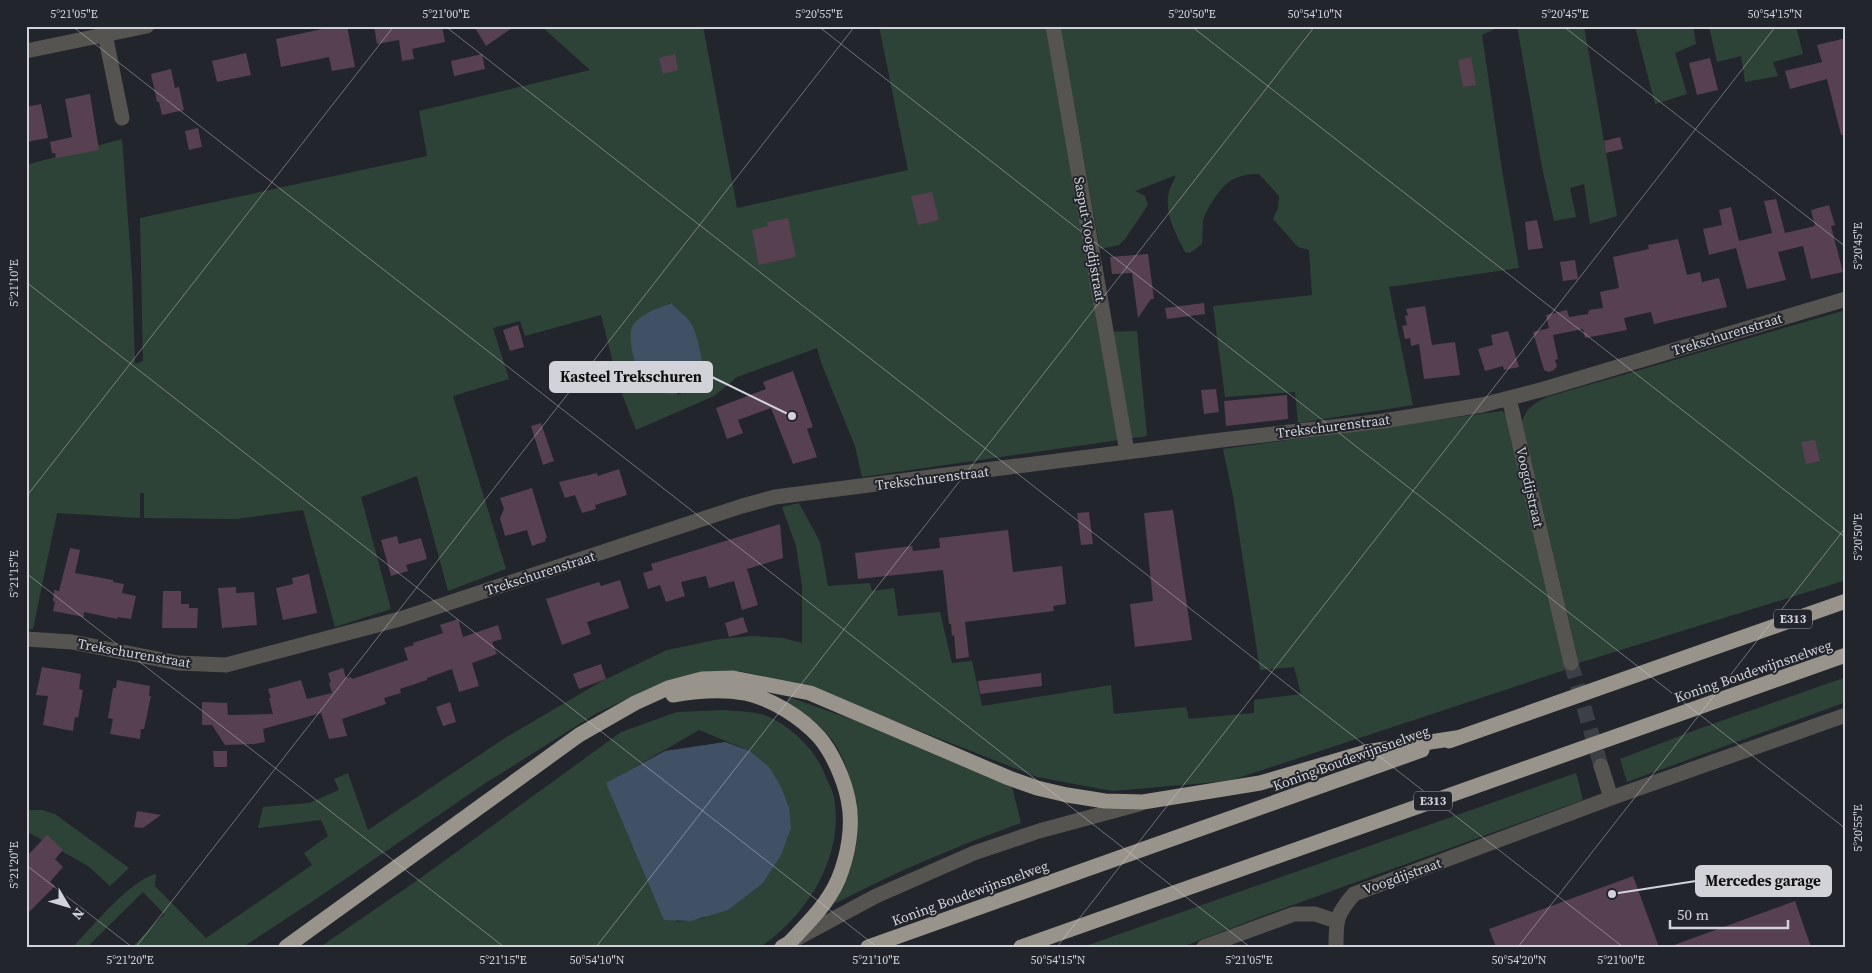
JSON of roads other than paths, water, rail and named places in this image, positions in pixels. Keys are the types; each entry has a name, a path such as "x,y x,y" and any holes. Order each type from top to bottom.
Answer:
{"highway":[{"name":"Koning Boudewijnsnelweg","path":"868,947 1846,601"},
{"name":"Koning Boudewijnsnelweg","path":"1021,947 1846,656"},
{"path":"286,947 579,735 635,703 668,688 702,679 733,678 810,693 1008,778 1037,788 1105,801 1143,802 1260,783 1366,752 1456,738"},
{"path":"635,703 704,692 746,693 773,703 794,715 820,738 838,768 848,800 850,831 846,858 837,882 822,907 785,945"}],"street":[{"path":"26,51 147,26"},
{"name":"Sasput-Voogdijstraat","path":"1053,26 1127,452"},
{"path":"105,34 122,118"},
{"name":"Trekschurenstraat","path":"26,639 72,642 178,663 226,665 400,619 742,506 775,498 1417,416 1482,405 1846,299"},
{"name":"Voogdijstraat","path":"1509,398 1572,663"},
{"name":"Voogdijstraat","path":"1336,921 1344,905 1354,894 1611,798 1846,715"},
{"path":"1601,766 1611,798"},
{"path":"785,945 876,896 974,853 1039,831 1143,802"},
{"path":"1204,947 1294,914 1315,914 1336,921 1336,947"}],"water":[{"path":"671,303 688,319 693,328 700,351 703,373 693,387 680,393 670,394 660,392 652,387 639,371 632,350 631,331 633,325 642,317 653,310"},
{"path":"725,742 750,751 770,768 782,789 789,808 791,828 781,855 763,883 728,910 691,921 664,920 606,783 665,751"}],"tunnel":[{"path":"1571,663 1601,766"}],"place":[{"name":"Kasteel Trekschuren","path":"792,416"},
{"name":"Mercedes garage","path":"1612,894"}]}
